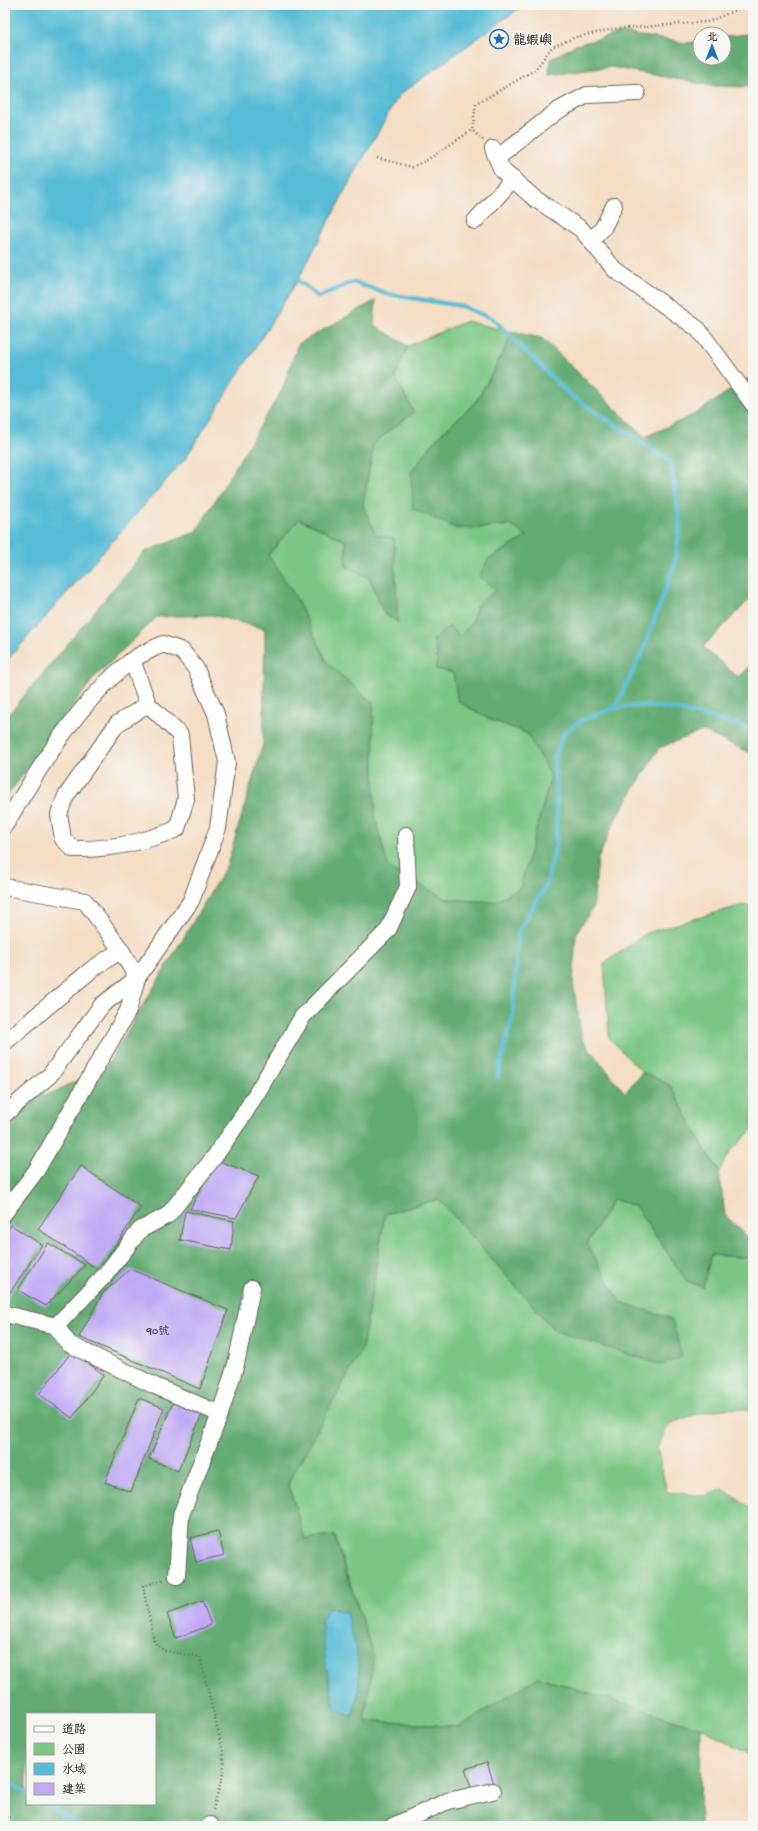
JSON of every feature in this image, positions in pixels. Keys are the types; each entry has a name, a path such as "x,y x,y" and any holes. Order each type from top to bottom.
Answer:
{"street":[{"path":"636,93 587,95 558,111 495,154 502,170 534,198 581,229 615,270 698,329 753,404"},
{"path":"475,221 513,179"},
{"path":"591,241 603,228 614,206"},
{"path":"5,825 48,754 86,704 132,660 163,644 182,651 196,669 216,714 227,762 218,828 191,901 136,978 102,1005 50,1075 5,1114"},
{"path":"132,660 148,704 180,736 186,799 177,829 152,839 100,850 73,849 63,839 59,814 66,796 117,724 148,704"},
{"path":"56,1326 106,1275 140,1230 168,1215 215,1156 244,1114 303,1016 388,930 408,887 406,835"},
{"path":"5,887 85,902 121,950 136,978 128,1011 36,1171 5,1212"},
{"path":"5,1042 91,970 121,950"},
{"path":"177,1576 181,1515 220,1414 236,1364 252,1288"},
{"path":"5,1314 56,1326 69,1344 156,1386 220,1414"},
{"path":"393,1826 448,1801 493,1791"}],"path":[{"path":"377,158 412,167 427,160 472,130 476,104 535,70 552,47 576,37 615,29 707,22 749,5"},
{"path":"472,130 495,154"},
{"path":"177,1576 143,1586 154,1642 164,1651 200,1657 223,1752 224,1770 211,1825"}],"green space":[{"path":"622,33 687,43 692,42 692,66 732,66 732,36 753,33 753,87 713,86 611,67 549,75 551,59 575,45"},
{"path":"376,300 374,325 408,346 395,377 414,412 374,443 363,505 376,535 394,538 398,622 384,614 370,578 346,566 346,541 299,519 268,555 294,594 328,664 373,703 375,817 388,867 446,899 494,902 520,888 551,777 527,733 489,719 458,701 453,673 436,669 437,654 433,640 449,626 460,637 472,622 477,605 496,590 479,577 488,560 527,536 510,525 479,528 455,528 413,509 411,472 437,438 475,403 493,372 513,332 542,338 645,437 695,414 753,375 753,596 703,647 738,677 753,662 753,754 702,731 659,748 615,820 598,859 593,908 576,933 573,984 582,1039 625,1093 642,1072 670,1085 703,1146 719,1171 725,1215 753,1242 753,1258 711,1255 703,1287 687,1281 635,1206 613,1199 587,1244 620,1302 672,1319 682,1357 662,1365 555,1331 439,1199 385,1214 362,1349 288,1483 305,1539 334,1536 374,1657 364,1720 459,1727 538,1677 701,1728 700,1826 5,1826 5,1099 49,1094 106,1067 227,865 263,744 265,629 212,615 157,617 93,679 5,799 5,719 144,552 196,532 282,390 298,344"},
{"path":"466,321 513,332 493,372 475,403 437,438 455,528 479,528 510,525 527,536 488,560 496,590 477,605 472,622 459,638 433,640 437,654 436,669 453,673 458,701 489,719 527,733 551,777 520,888 494,902 446,899 388,867 375,817 373,703 328,664 294,594 268,555 299,519 346,541 346,566 370,578 384,613 376,535 363,505 373,443 414,412 395,377 408,346"},
{"path":"753,905 753,1129 731,1151 719,1171 703,1146 670,1085 642,1072 609,1038 604,964 646,933 739,906"},
{"path":"439,1199 555,1331 672,1319 620,1302 587,1244 613,1199 635,1206 687,1281 703,1286 711,1255 753,1258 753,1412 734,1408 723,1409 678,1420 669,1424 657,1448 667,1492 705,1496 723,1489 749,1507 753,1523 753,1757 749,1753 701,1728 538,1677 459,1727 364,1720 374,1657 335,1536 305,1539 288,1483 362,1349 385,1214"}],"water":[{"path":"5,5 524,5 399,95 347,187 298,280 185,459 5,663"},
{"path":"328,1607 346,1613 356,1651 359,1689 352,1715 335,1709 326,1666 321,1622"}],"building":[{"path":"216,1160 259,1176 236,1218 190,1209"},
{"path":"81,1166 141,1207 99,1270 38,1229"},
{"path":"185,1211 234,1221 231,1250 180,1240"},
{"path":"11,1225 42,1245 5,1300 5,1234"},
{"path":"48,1243 85,1265 46,1306 18,1290"},
{"path":"130,1269 228,1310 200,1389 79,1337 102,1294"},
{"path":"72,1351 104,1375 72,1418 39,1394"},
{"path":"139,1398 164,1408 131,1492 105,1482"},
{"path":"174,1400 203,1412 178,1471 149,1459"},
{"path":"218,1531 224,1555 196,1562 190,1538"},
{"path":"202,1601 211,1625 176,1638 167,1614"},
{"path":"487,1762 494,1784 472,1791 465,1769"}],"waterway":[{"path":"298,280 318,297 353,282 388,294 461,306 493,319 569,394 671,462 680,523 675,563 642,653 615,708 584,719 564,733 554,759 557,797 556,845 546,886 530,911 518,934 513,1015 497,1077"},
{"path":"615,708 633,706 667,708 702,715 753,729"},
{"path":"5,1779 26,1792"},
{"path":"47,1805 80,1826"}],"place":[{"name":"龍蝦嶼","path":"499,39"}]}
